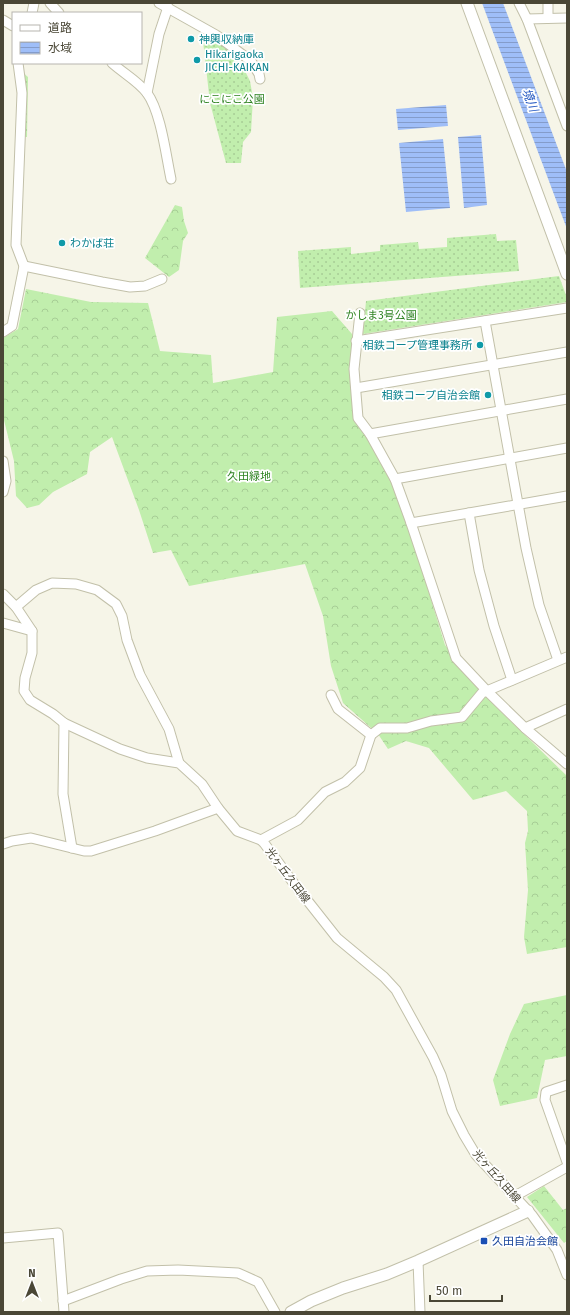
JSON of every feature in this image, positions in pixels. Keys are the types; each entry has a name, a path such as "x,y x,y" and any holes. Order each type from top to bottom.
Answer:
{"street":[{"path":"50,3 58,12"},
{"path":"467,3 567,274"},
{"path":"519,3 567,126"},
{"path":"548,3 548,18"},
{"path":"147,93 159,34 163,5 216,35 251,61 259,74 260,79"},
{"path":"526,19 567,18"},
{"path":"3,20 12,25"},
{"path":"3,332 12,326 24,266 16,245 22,93 18,64"},
{"path":"113,64 147,93 154,105 170,179"},
{"path":"24,266 102,282 130,286 145,286 162,279"},
{"path":"356,341 567,308"},
{"path":"360,313 354,369 358,418 370,434 395,479 456,658 487,691 526,728 565,760"},
{"path":"261,840 298,820 325,792 345,782 360,768 371,735 380,728 407,728 431,721 462,717 482,693 563,659 539,605 526,548 485,320"},
{"path":"356,388 567,352"},
{"path":"370,434 567,399"},
{"path":"395,479 567,448"},
{"path":"3,462 6,481 3,492"},
{"path":"411,523 567,496"},
{"path":"469,513 480,570 494,626 512,680"},
{"path":"3,594 16,607 32,631 32,653 25,678 24,691 30,700 53,714 64,723 120,749 147,758 179,763 169,729 140,675 127,640 122,616 116,604 97,590 76,584 52,583 36,590 16,607"},
{"path":"3,623 32,631"},
{"path":"331,695 338,709 371,735"},
{"path":"526,728 567,709"},
{"path":"64,723 63,794 72,848"},
{"name":"光ヶ丘久田線","path":"179,763 202,784 218,808 238,831 261,840 264,843 337,938 384,977 396,990 434,1057 452,1111 464,1136 476,1155 528,1211 557,1250 567,1275"},
{"path":"3,844 31,838 84,851 91,851 155,831 218,808"},
{"path":"567,1085 546,1092 545,1100 567,1162"},
{"path":"515,1196 567,1167"},
{"path":"291,1312 311,1301 343,1288 418,1262 528,1211"},
{"path":"3,1238 58,1233 64,1312"},
{"path":"418,1262 420,1312"},
{"path":"63,1301 147,1270 230,1272 238,1273 258,1282 275,1312"}],"green space":[{"name":"にこにこ公園","path":"202,32 226,47 241,63 250,81 253,98 251,132 243,142 241,163 226,163 210,103"},
{"path":"22,72 28,77 27,137 23,137"},
{"path":"175,205 182,207 188,233 183,241 179,270 169,277 145,258"},
{"path":"496,234 497,241 516,240 519,271 300,288 298,251 351,247 351,254 380,251 380,245 418,242 419,249 447,247 447,238"},
{"name":"かしま3号公園","path":"559,276 567,302 363,334 366,301"},
{"name":"久田緑地","path":"26,289 91,302 148,303 160,351 211,355 213,383 273,372 277,317 332,311 352,334 352,378 358,409 390,474 411,534 445,645 493,704 567,776 567,947 527,954 524,937 528,890 525,843 528,831 527,811 506,791 473,800 429,748 406,741 388,749 378,734 343,703 331,666 323,616 305,564 189,586 171,550 153,553 112,437 90,452 87,474 53,492 39,505 27,508 16,496 14,461 3,416 3,338 18,329"},
{"path":"567,995 567,1056 545,1060 537,1098 500,1106 493,1080 510,1034 524,1004"},
{"path":"544,1186 563,1210 567,1208 567,1241 564,1243 527,1197"}],"water":[{"name":"境川","path":"482,3 503,3 567,172 567,229"},
{"path":"446,105 448,126 398,130 396,109"},
{"path":"481,135 487,205 464,208 458,137"},
{"path":"443,139 450,208 406,212 399,143"}],"place":[{"name":"神輿収納庫","path":"191,39"},
{"name":"Hikarigaoka JICHI-KAIKAN","path":"197,60"},
{"name":"わかば荘","path":"62,243"},
{"name":"相鉄コープ管理事務所","path":"480,345"},
{"name":"相鉄コープ自治会館","path":"488,395"},
{"name":"久田自治会館","path":"484,1241"}]}
